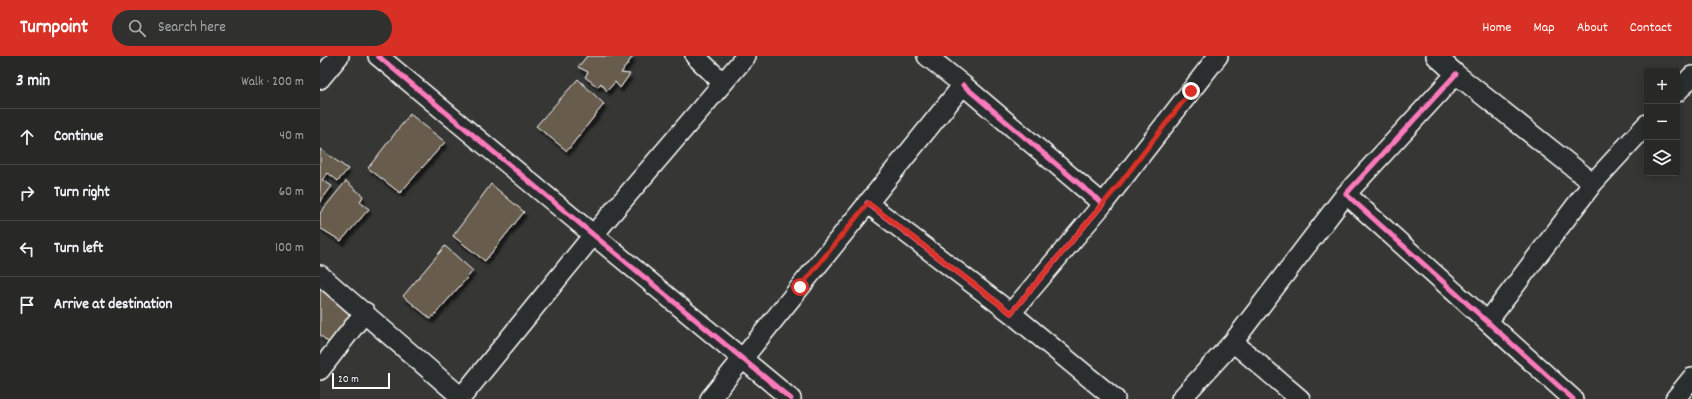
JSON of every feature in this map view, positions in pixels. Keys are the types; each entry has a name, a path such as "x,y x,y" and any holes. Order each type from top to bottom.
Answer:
{"street":[{"path":"320,79 339,56"},
{"path":"378,56 791,399"},
{"path":"695,56 723,83"},
{"path":"320,275 365,312 460,398 594,234 746,56"},
{"path":"927,56 1103,204"},
{"path":"1011,313 1103,204 1218,56"},
{"path":"1436,56 1456,74 1593,183"},
{"path":"1181,399 1233,342 1346,194 1456,74"},
{"path":"1680,89 1692,76"},
{"path":"710,399 963,85"},
{"path":"1488,322 1593,183 1644,127"},
{"path":"1346,194 1573,399"},
{"path":"868,203 1011,313 1115,399"},
{"path":"320,370 365,312"},
{"path":"1233,342 1300,399"},
{"path":"1675,399 1692,378"}],"building":[{"path":"587,56 633,56 621,73 630,74 620,88 615,82 607,91 601,83 598,87 585,77 588,72 578,67"},
{"path":"578,79 604,104 567,151 536,126"},
{"path":"410,114 445,142 400,193 368,168"},
{"path":"320,149 348,169 338,181 328,173 322,180 332,186 320,202"},
{"path":"346,181 363,196 360,202 369,209 341,241 320,228 320,213"},
{"path":"491,184 524,212 485,261 453,236"},
{"path":"445,246 473,271 431,319 403,296"},
{"path":"320,289 357,318 334,347 320,335"}],"cycle path":[{"path":"378,56 791,399"},
{"path":"1456,74 1346,194 1573,399"},
{"path":"867,203 1011,313 1103,204 963,85"}],"route":[{"path":"800,287 868,203 1011,313 1118,186 1191,91"}]}
